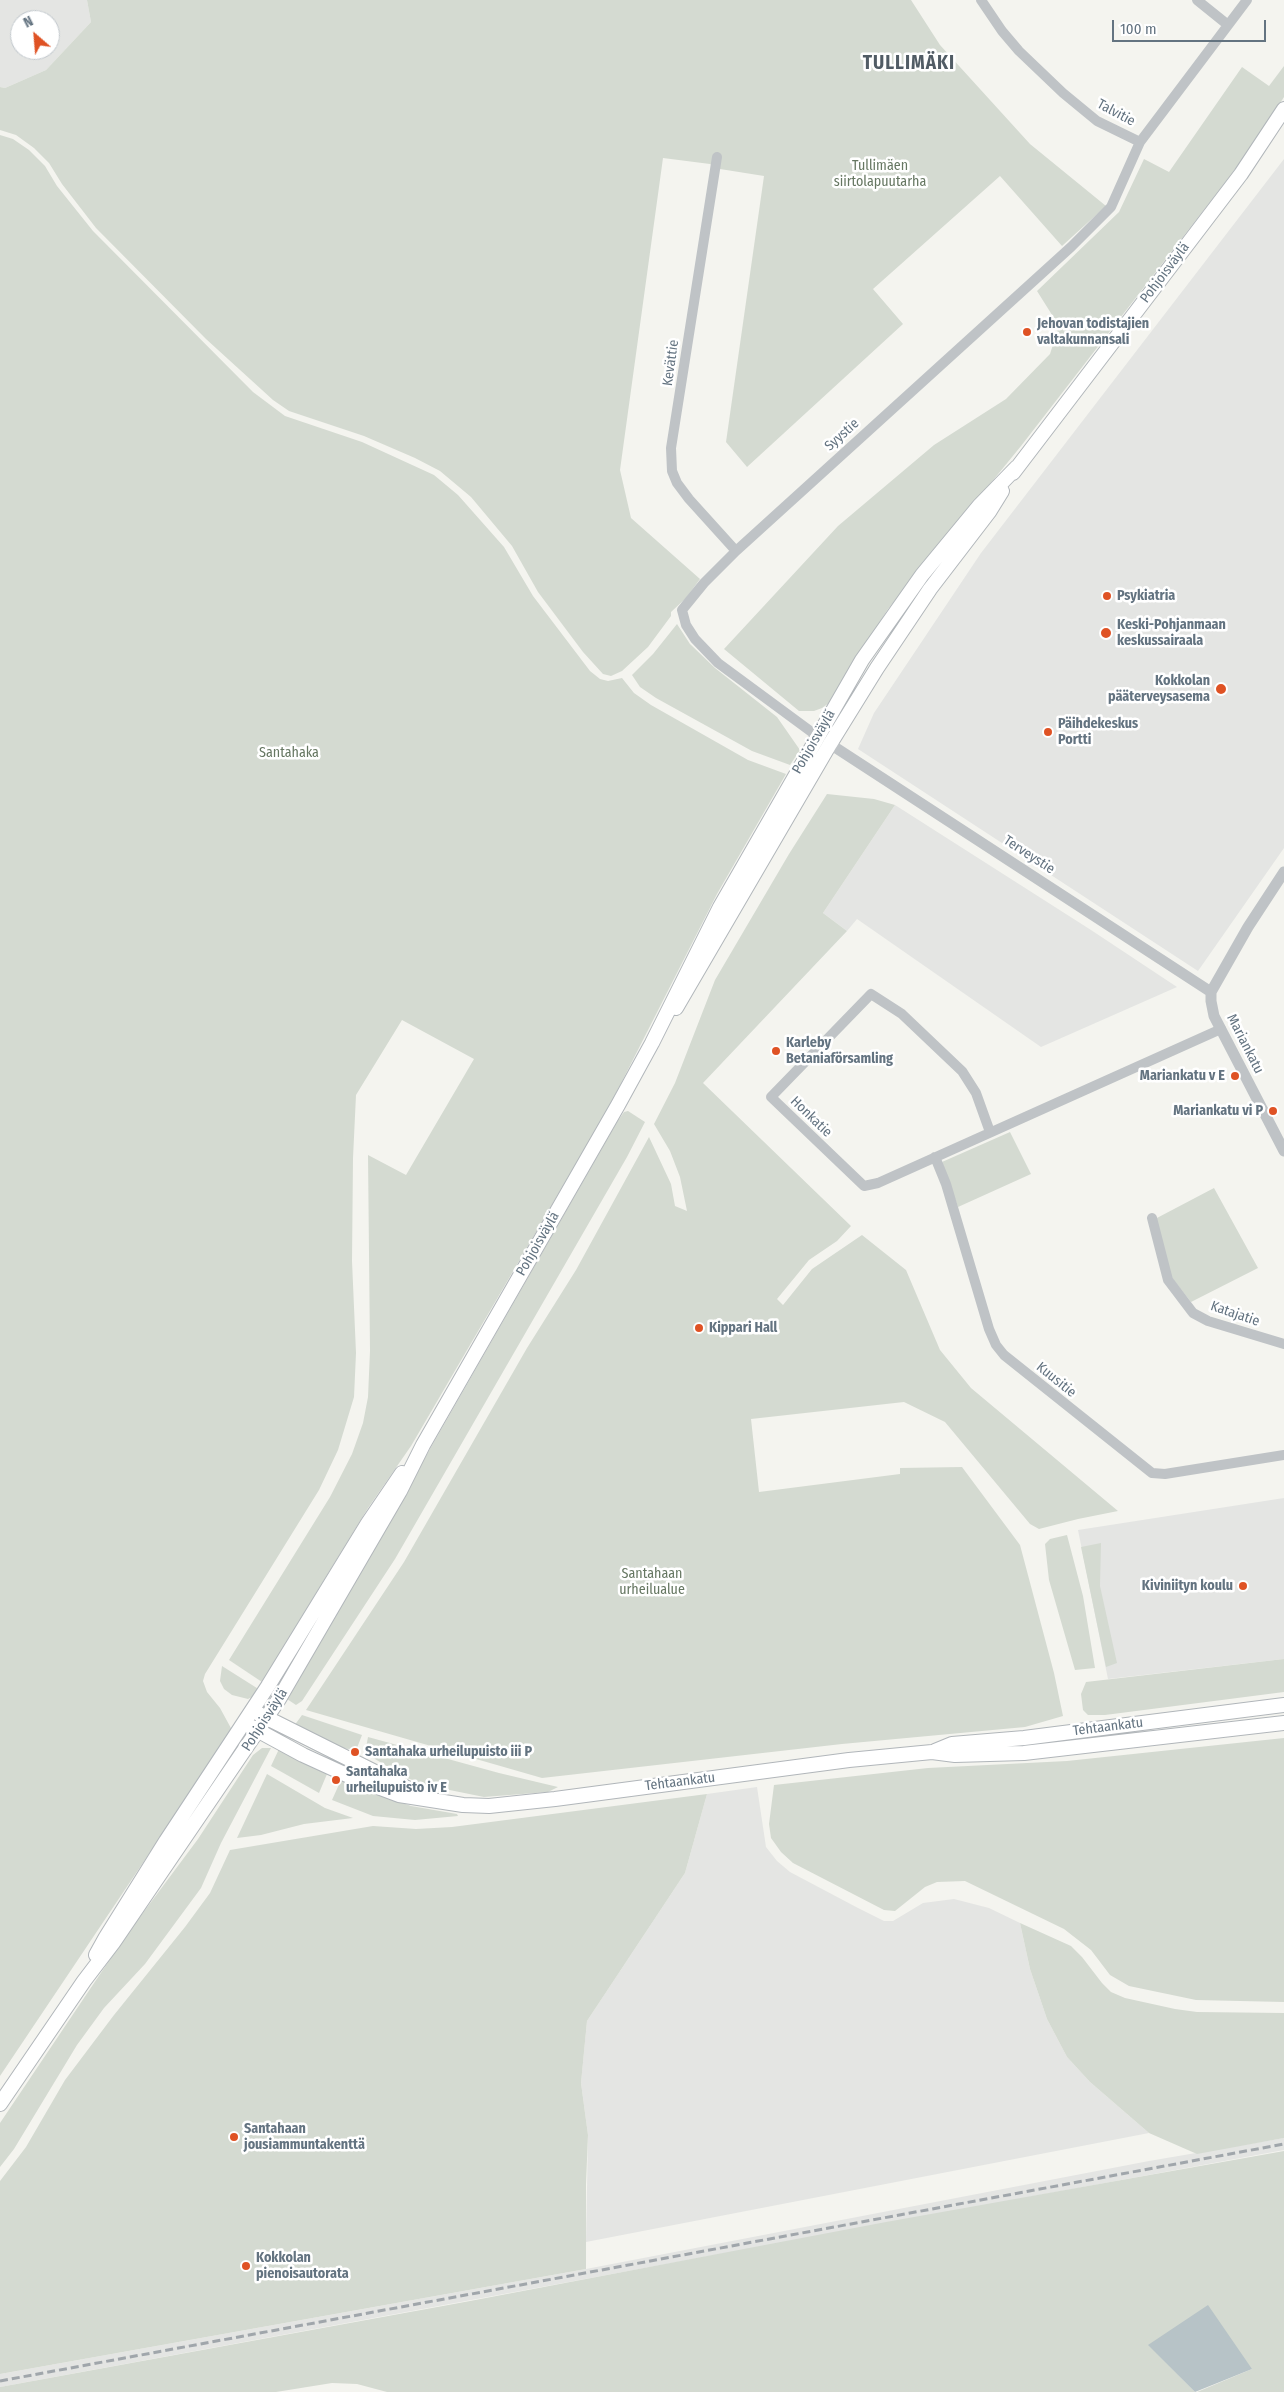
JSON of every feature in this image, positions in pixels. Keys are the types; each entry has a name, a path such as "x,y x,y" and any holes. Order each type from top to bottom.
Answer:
{"main road":[{"name":"Pohjoisväylä","path":"652,1044 690,986 830,744 898,635 930,589 989,512 1017,467 1241,174 1284,109"},
{"name":"Pohjoisväylä","path":"1241,174 1284,126"},
{"name":"Pohjoisväylä","path":"0,2104 84,1980 113,1944 267,1717 384,1521 423,1445 652,1044 720,907 867,652 922,575 980,506 1017,467"},
{"path":"817,736 830,744"},
{"name":"Pohjoisväylä","path":"84,1980 106,1937 244,1723 368,1523 423,1445"},
{"name":"Tehtaankatu","path":"932,1752 952,1744 1024,1738 1284,1705"},
{"name":"Tehtaankatu","path":"252,1710 429,1798"},
{"name":"Tehtaankatu","path":"244,1723 278,1743 351,1777 399,1795 429,1798 463,1805 489,1806 849,1760 932,1752 955,1755 1024,1753 1284,1723"}],"street":[{"name":"Talvitie","path":"981,0 1002,31 1019,51 1082,110 1097,121 1140,142 1247,0"},
{"path":"1197,0 1228,25"},
{"name":"Syystie","path":"817,736 718,662 695,639 686,625 682,610 704,583 736,551 1094,225 1111,207 1140,142"},
{"name":"Kevättie","path":"717,156 671,448 672,470 677,483 689,499 736,551"},
{"name":"Terveystie","path":"830,744 1212,992"},
{"path":"1212,992 1248,927 1284,872"},
{"name":"Mariankatu","path":"1212,992 1211,1008 1284,1151"},
{"name":"Honkatie","path":"990,1132 976,1093 962,1071 902,1014 871,994 771,1097 864,1186 878,1183 1221,1029"},
{"name":"Kuusitie","path":"935,1157 946,1184 992,1337 1004,1355 1152,1474 1165,1474 1284,1455"},
{"name":"Katajatie","path":"1152,1218 1168,1280 1193,1313 1208,1321 1284,1344"}],"shaded area":[{"path":"0,0 87,0 91,22 60,55 60,10 10,10 10,60 55,60 46,70 5,88 0,87"},
{"name":"Keski-Pohjanmaan keskussairaala","path":"1284,159 1284,848 1198,971 858,749 874,713 981,553"},
{"path":"895,805 1177,987 1041,1047 857,919 847,931 823,913"},
{"path":"1284,1498 1284,1659 1108,1679 1078,1530"},
{"path":"757,1787 766,1847 777,1861 790,1872 858,1908 884,1921 893,1921 923,1903 954,1899 989,1908 1020,1923 1030,1969 1047,2019 1067,2057 1090,2082 1149,2133 586,2242 588,2135 581,2083 587,2021 685,1873 707,1794"},
{"path":"1284,2138 1284,2150 0,2387 0,2374 586,2269 1149,2161"},
{"path":"1208,2305 1252,2369 1195,2392 1148,2345"}],"green space":[{"name":"Tullimäen siirtolapuutarha","path":"87,0 911,0 940,45 1030,144 1106,206 1062,246 1000,176 873,289 903,324 747,467 726,442 764,176 720,169 710,164 663,158 620,470 631,518 700,579 686,598 671,612 671,616 648,647 622,671 611,676 603,674 583,652 538,592 512,546 471,497 440,471 415,458 364,436 289,411 273,400 206,339 96,228 62,184 49,163 34,148 16,135 0,130 0,87 5,88 46,70 55,60 60,60 60,55 91,22"},
{"path":"1284,66 1284,97 1251,149 1021,446 888,609 829,703 814,711 799,711 724,649 838,526 934,445 1006,399 1050,354 1059,326 1037,291 1119,212 1144,159 1169,172 1242,67 1269,86"},
{"name":"Santahaka","path":"0,135 13,139 29,150 45,166 57,186 93,231 253,392 285,416 362,442 434,475 458,495 504,547 533,596 590,671 600,679 608,681 622,678 634,693 651,705 748,760 786,774 717,894 609,1107 411,1446 368,1508 262,1682 229,1660 330,1497 352,1454 363,1423 368,1397 370,1351 368,1155 406,1175 474,1059 402,1020 356,1095 352,1261 356,1353 354,1397 338,1450 319,1490 205,1674 203,1681 207,1692 220,1708 232,1730 0,2076"},
{"path":"677,624 690,644 715,668 777,717 800,750 790,765 752,751 656,698 640,687 632,675 653,654"},
{"name":"Santahaan urheilualue","path":"827,794 874,799 895,805 823,913 847,931 703,1083 851,1226 837,1241 809,1260 777,1299 783,1305 812,1269 862,1235 906,1270 940,1350 971,1388 1118,1511 1039,1529 1030,1524 945,1422 904,1402 751,1419 759,1492 900,1474 900,1468 962,1467 1020,1545 1054,1673 1063,1716 1025,1727 842,1744 542,1778 306,1710 404,1562 527,1348 576,1270 649,1137 671,1184 675,1206 687,1211 680,1177 670,1151 654,1124 675,1083 715,980 789,854"},
{"path":"628,1111 645,1122 627,1157 395,1559 302,1701 296,1705 287,1699 617,1122 624,1112"},
{"path":"1010,1132 1031,1174 958,1207 942,1162"},
{"path":"1214,1188 1258,1268 1191,1302 1172,1278 1155,1219"},
{"path":"1067,1535 1083,1596 1095,1668 1075,1670 1049,1580 1045,1544 1050,1539"},
{"path":"1101,1543 1100,1586 1117,1663 1106,1667 1081,1547"},
{"path":"1284,1659 1284,1692 1105,1715 1088,1715 1083,1710 1081,1694 1086,1682"},
{"path":"222,1666 260,1690 248,1699 232,1695 224,1689 220,1681"},
{"path":"302,1715 362,1735 357,1748 348,1749 331,1746 294,1726"},
{"path":"368,1737 558,1787 548,1792 484,1797 425,1785 405,1777 365,1753"},
{"path":"1284,1738 1284,2002 1196,2000 1129,1986 1110,1975 1091,1950 1064,1929 965,1881 937,1882 925,1887 895,1911 884,1910 793,1863 781,1852 771,1838 769,1824 774,1785 928,1768 1067,1761"},
{"path":"262,1748 271,1748 221,1843 201,1888 145,1964 104,2008 77,2045 14,2149 0,2167 0,2123 125,1937 198,1839 253,1755"},
{"path":"279,1749 327,1774 319,1793 271,1766"},
{"path":"267,1774 325,1808 353,1818 304,1824 261,1835 237,1838"},
{"path":"341,1780 411,1806 457,1814 458,1816 415,1820 373,1816 332,1800"},
{"path":"707,1794 685,1873 587,2021 581,2083 588,2135 586,2269 0,2374 0,2181 26,2147 65,2080 210,1893 230,1850 373,1826 416,1829 452,1827"},
{"path":"1020,1923 1071,1946 1111,1992 1125,1998 1197,2012 1284,2013 1284,2138 1197,2154 1149,2133 1090,2082 1067,2057 1047,2019 1030,1969"},
{"path":"1284,2151 1284,2392 1197,2392 1252,2369 1149,2345 1195,2392 387,2392 357,2384 332,2383 276,2392 0,2392 0,2387 470,2301 886,2222"}],"railway":[{"path":"0,2381 1284,2144"}],"place":[{"name":"Jehovan todistajien valtakunnansali","path":"1027,332"},
{"name":"Psykiatria","path":"1107,596"},
{"name":"Keski-Pohjanmaan keskussairaala","path":"1106,633"},
{"name":"Kokkolan pääterveysasema","path":"1221,689"},
{"name":"Päihdekeskus Portti","path":"1048,732"},
{"name":"Karleby Betaniaförsamling","path":"776,1051"},
{"name":"Mariankatu v E","path":"1235,1076"},
{"name":"Mariankatu vi P","path":"1273,1111"},
{"name":"Kippari Hall","path":"699,1328"},
{"name":"Kiviniityn koulu","path":"1243,1586"},
{"name":"Santahaka urheilupuisto iii P","path":"355,1752"},
{"name":"Santahaka urheilupuisto iv E","path":"336,1780"},
{"name":"Santahaan jousiammuntakenttä","path":"234,2137"},
{"name":"Kokkolan pienoisautorata","path":"246,2266"}],"district":[{"name":"TULLIMÄKI","path":"909,64"}]}
